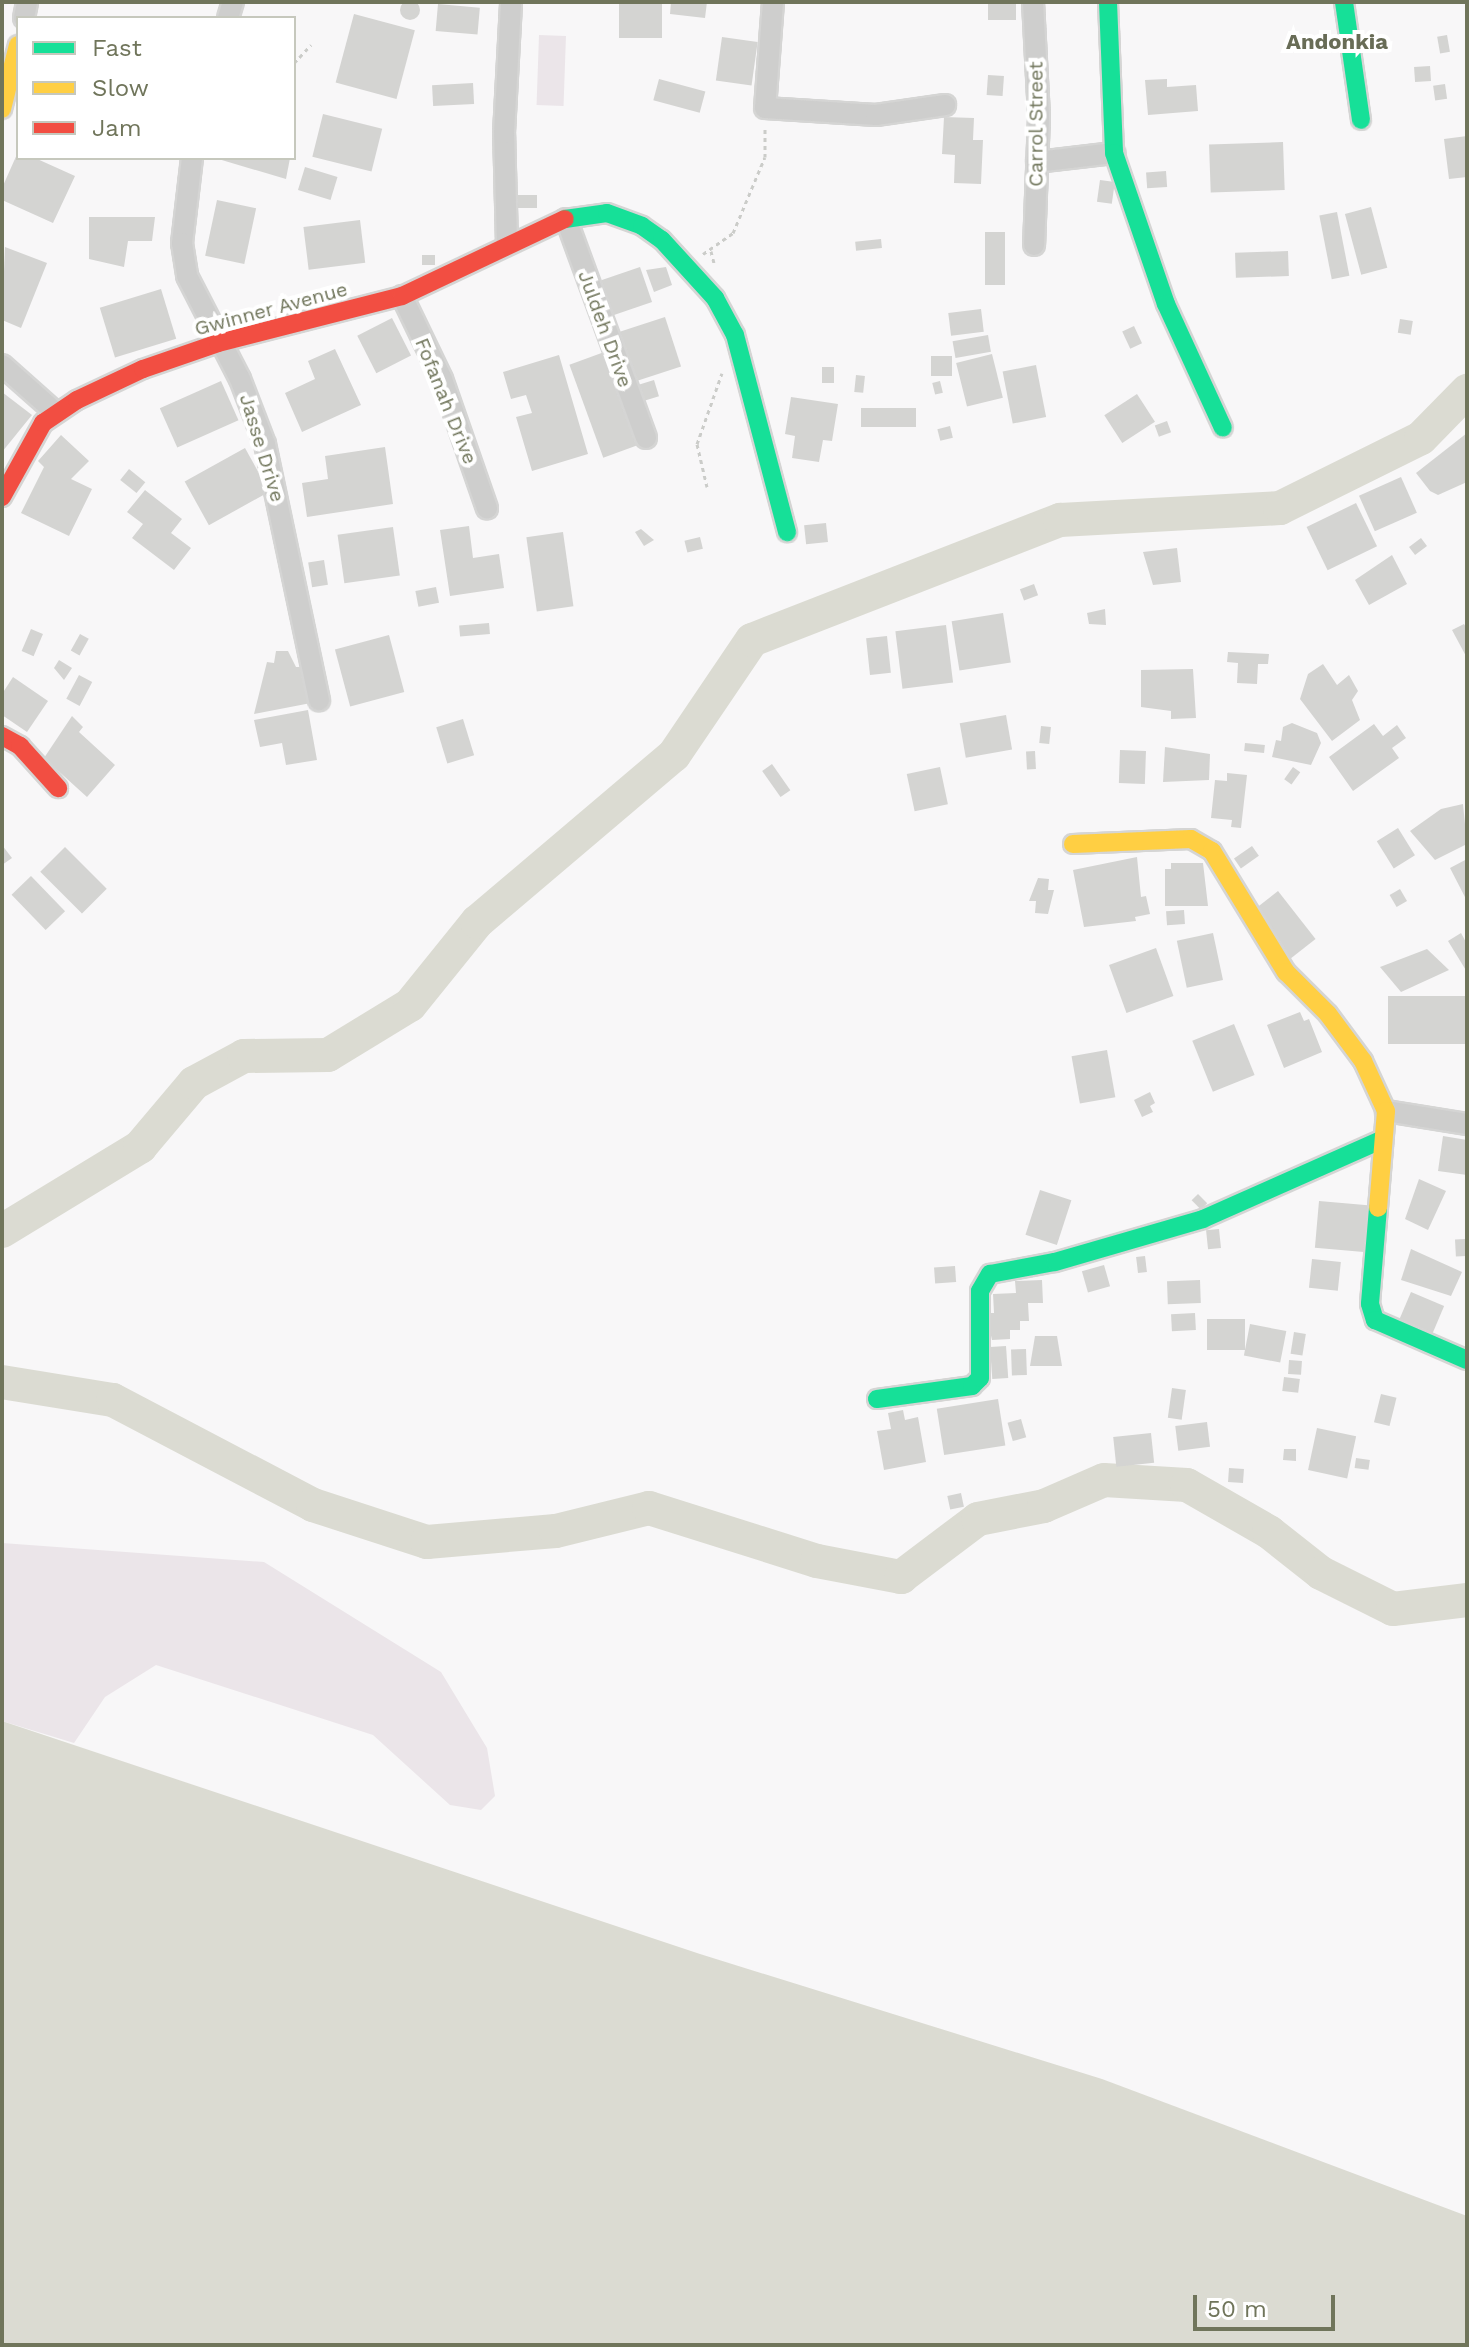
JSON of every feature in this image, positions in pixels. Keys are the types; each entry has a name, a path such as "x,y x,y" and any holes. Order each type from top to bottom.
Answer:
{"street":[{"path":"507,244 504,133 511,2"},
{"path":"773,2 765,108 876,115 945,105"},
{"name":"Carrol Street","path":"1033,2 1037,162 1034,245"},
{"path":"1108,2 1114,153 1166,304 1223,428"},
{"path":"1344,2 1361,120"},
{"path":"2,109 16,53"},
{"path":"1037,162 1114,153"},
{"name":"Jasse Drive","path":"192,160 182,243 187,276 218,343 240,379 265,444 319,700"},
{"name":"Gwinner Avenue","path":"2,497 33,437 55,412 143,369 218,343 402,296 507,244 566,219 593,213 642,226 687,262"},
{"name":"Juldeh Drive","path":"566,219 646,438"},
{"path":"687,262 735,335 787,532"},
{"name":"Fofanah Drive","path":"402,296 442,379 487,508"},
{"path":"2,365 55,412"},
{"path":"2,736 20,746 58,788"},
{"path":"1073,844 1204,843 1279,961 1356,1052 1386,1111 1381,1140 1370,1304 1375,1320 1467,1360"},
{"path":"1386,1111 1467,1124"},
{"path":"877,1399 972,1386 980,1378 980,1291 990,1274 1055,1262 1203,1219 1381,1140"}],"path":[{"path":"296,61 311,45"},
{"path":"687,262 711,251 733,233 765,157 765,108"},
{"path":"711,251 715,265"},
{"path":"707,487 697,444 735,335"}],"shaded area":[{"path":"539,35 566,36 564,106 537,105"},
{"path":"2,1543 264,1562 441,1672 487,1748 495,1796 481,1810 450,1805 373,1735 156,1665 105,1697 74,1743 2,1721"},
{"path":"2,1721 700,1954 1102,2079 1467,2216 1467,2345 2,2345"}],"building":[{"path":"410,0 417,3 420,10 417,17 410,20 403,17 400,10 403,3"},
{"path":"619,2 662,2 662,38 619,38"},
{"path":"671,2 707,2 705,18 670,14"},
{"path":"988,2 1016,2 1016,20 988,20"},
{"path":"438,4 480,8 477,35 436,31"},
{"path":"354,14 415,30 396,99 336,83"},
{"path":"1447,35 1450,52 1440,53 1437,37"},
{"path":"722,37 758,42 752,86 716,81"},
{"path":"1430,66 1431,81 1415,82 1414,67"},
{"path":"988,75 1004,76 1003,96 987,95"},
{"path":"659,79 705,91 700,113 653,100"},
{"path":"1167,79 1167,87 1196,85 1198,111 1148,115 1145,80"},
{"path":"473,83 474,104 433,106 432,85"},
{"path":"1445,84 1447,99 1435,101 1433,86"},
{"path":"323,114 382,129 372,171 312,157"},
{"path":"944,117 974,118 973,140 983,140 981,184 954,183 955,155 942,154"},
{"path":"1467,136 1467,177 1449,179 1444,139"},
{"path":"1283,142 1285,190 1211,193 1209,145"},
{"path":"16,156 16,160 39,160 75,176 53,223 2,200 2,188"},
{"path":"222,160 290,160 286,179"},
{"path":"305,167 338,177 330,200 298,190"},
{"path":"1166,171 1167,187 1147,188 1146,172"},
{"path":"1100,180 1115,182 1112,204 1097,202"},
{"path":"518,195 537,195 537,208 518,208"},
{"path":"217,200 256,208 244,264 205,256"},
{"path":"1371,207 1387,268 1361,275 1345,214"},
{"path":"1337,212 1349,276 1332,279 1319,215"},
{"path":"89,217 155,217 152,241 128,241 124,267 89,259"},
{"path":"360,220 365,263 309,270 303,227"},
{"path":"985,232 1005,232 1005,285 985,285"},
{"path":"881,239 882,248 856,251 855,242"},
{"path":"5,247 47,263 21,328 2,320"},
{"path":"1288,251 1289,276 1236,278 1235,253"},
{"path":"422,255 435,255 435,265 422,265"},
{"path":"640,267 652,302 613,315 601,280"},
{"path":"666,267 672,285 654,292 646,270"},
{"path":"161,289 176,339 115,357 100,308"},
{"path":"981,309 984,332 951,336 948,313"},
{"path":"665,317 681,366 634,382 617,332"},
{"path":"392,318 411,355 376,373 357,336"},
{"path":"1400,319 1413,321 1411,335 1398,333"},
{"path":"1134,326 1142,343 1130,349 1122,331"},
{"path":"988,335 991,352 955,358 953,341"},
{"path":"335,349 361,405 302,432 285,393 315,379 308,361"},
{"path":"607,351 641,444 603,458 569,365"},
{"path":"992,354 1003,398 967,407 956,363"},
{"path":"559,355 588,454 532,471 516,417 532,413 526,395 511,399 503,372"},
{"path":"931,356 952,356 952,376 931,376"},
{"path":"1036,365 1046,417 1013,424 1003,371"},
{"path":"822,367 834,367 834,383 822,383"},
{"path":"856,375 865,376 863,393 854,392"},
{"path":"654,380 659,396 643,401 638,385"},
{"path":"221,381 238,420 177,448 160,408"},
{"path":"940,381 943,393 935,395 932,383"},
{"path":"2,392 32,415 2,452"},
{"path":"1137,394 1155,422 1122,443 1104,415"},
{"path":"791,397 838,404 832,441 823,440 819,462 792,458 795,436 785,434"},
{"path":"861,408 916,408 916,427 861,427"},
{"path":"1167,421 1171,432 1159,437 1155,425"},
{"path":"950,426 953,438 940,441 937,429"},
{"path":"1467,433 1467,482 1438,495 1430,491 1416,473"},
{"path":"61,435 89,461 71,479 92,489 69,536 21,513 44,467 38,461"},
{"path":"385,447 393,504 307,517 302,483 328,479 325,456"},
{"path":"245,448 269,492 209,525 185,481"},
{"path":"129,469 145,482 137,493 120,480"},
{"path":"1401,477 1417,513 1375,531 1359,496"},
{"path":"145,490 182,519 171,533 191,548 174,570 132,538 143,524 127,512"},
{"path":"1356,503 1377,546 1328,570 1307,527"},
{"path":"826,523 828,542 806,544 804,525"},
{"path":"469,526 473,558 499,554 504,588 450,596 440,530"},
{"path":"393,527 400,576 344,583 338,535"},
{"path":"641,529 654,540 644,546 635,532"},
{"path":"563,532 573,606 537,611 526,537"},
{"path":"700,537 703,549 687,553 684,541"},
{"path":"1421,538 1427,546 1415,555 1409,547"},
{"path":"1177,548 1181,582 1153,585 1143,552"},
{"path":"1392,555 1407,584 1369,605 1355,580"},
{"path":"324,560 328,585 312,587 308,563"},
{"path":"1034,584 1038,595 1024,600 1020,589"},
{"path":"436,587 439,603 418,607 415,591"},
{"path":"1105,609 1106,625 1089,624 1087,613"},
{"path":"1003,613 1011,662 959,671 952,621"},
{"path":"489,623 490,634 460,637 459,626"},
{"path":"1464,624 1467,629 1467,658 1452,630"},
{"path":"946,625 953,683 902,689 895,631"},
{"path":"31,629 43,634 34,656 22,651"},
{"path":"80,634 89,639 80,655 71,651"},
{"path":"389,635 404,692 350,706 335,649"},
{"path":"887,636 891,673 870,675 866,638"},
{"path":"276,651 288,651 296,667 304,667 311,703 254,714 267,662 274,663"},
{"path":"1228,652 1269,654 1268,664 1258,664 1257,684 1237,683 1238,663 1227,662"},
{"path":"59,660 72,668 64,680 54,668"},
{"path":"1323,664 1337,685 1349,675 1358,691 1352,700 1360,720 1332,741 1300,699 1308,674"},
{"path":"1193,669 1196,718 1171,719 1171,711 1141,707 1141,670"},
{"path":"79,675 92,682 80,706 66,699"},
{"path":"13,677 48,701 27,732 2,715 2,694"},
{"path":"308,710 317,760 286,765 282,743 260,747 254,720"},
{"path":"1006,715 1012,749 966,758 960,723"},
{"path":"72,716 83,727 79,732 115,765 87,797 44,758"},
{"path":"463,719 474,755 447,764 436,727"},
{"path":"1292,723 1317,733 1321,743 1311,765 1272,757 1276,740 1281,741 1283,727"},
{"path":"1374,724 1383,736 1397,725 1406,738 1392,748 1399,758 1353,791 1329,757"},
{"path":"1041,726 1051,727 1049,744 1039,743"},
{"path":"1245,743 1265,745 1264,753 1244,751"},
{"path":"1165,747 1210,754 1209,780 1163,782"},
{"path":"1120,750 1146,751 1145,784 1119,783"},
{"path":"1026,751 1035,751 1036,769 1027,769"},
{"path":"772,764 790,790 781,797 762,771"},
{"path":"940,767 948,804 915,811 907,774"},
{"path":"1293,767 1300,772 1291,784 1284,779"},
{"path":"1227,773 1247,775 1241,828 1231,827 1232,820 1211,818 1215,780 1227,781"},
{"path":"1463,804 1467,844 1435,860 1410,831 1441,809"},
{"path":"1398,828 1415,855 1394,868 1377,841"},
{"path":"2,845 12,858 2,865"},
{"path":"1252,846 1259,856 1241,868 1234,859"},
{"path":"65,847 107,889 82,913 40,872"},
{"path":"1137,857 1141,897 1146,896 1150,914 1135,917 1136,921 1084,927 1073,870"},
{"path":"1467,859 1467,901 1450,868"},
{"path":"1171,863 1203,863 1208,906 1165,906 1165,869 1171,869"},
{"path":"31,876 65,911 46,930 12,895"},
{"path":"1038,878 1049,879 1048,890 1054,890 1048,914 1035,913 1036,901 1029,901"},
{"path":"1400,889 1407,901 1397,907 1390,895"},
{"path":"1278,891 1316,939 1290,959 1253,911"},
{"path":"1184,910 1185,924 1167,925 1166,911"},
{"path":"1213,933 1223,980 1187,988 1177,941"},
{"path":"1461,933 1467,944 1467,972 1448,941"},
{"path":"1156,948 1173,996 1126,1013 1109,965"},
{"path":"1427,949 1449,970 1401,992 1380,967"},
{"path":"1388,996 1467,996 1467,1044 1388,1044"},
{"path":"1300,1012 1304,1021 1309,1019 1322,1052 1284,1068 1267,1025"},
{"path":"1234,1024 1255,1075 1213,1092 1192,1041"},
{"path":"1107,1050 1115,1097 1080,1104 1072,1056"},
{"path":"1150,1092 1155,1103 1150,1106 1153,1112 1142,1117 1134,1100"},
{"path":"1443,1136 1467,1140 1467,1175 1438,1171"},
{"path":"1419,1179 1446,1191 1428,1230 1405,1219"},
{"path":"1040,1190 1071,1200 1057,1245 1025,1235"},
{"path":"1198,1194 1207,1203 1201,1210 1192,1200"},
{"path":"1319,1201 1368,1205 1364,1252 1315,1248"},
{"path":"1219,1229 1221,1248 1208,1249 1206,1230"},
{"path":"1465,1239 1466,1256 1456,1257 1455,1240"},
{"path":"1411,1249 1462,1272 1451,1296 1401,1280"},
{"path":"1145,1256 1147,1272 1138,1273 1136,1257"},
{"path":"1312,1259 1341,1262 1338,1291 1309,1288"},
{"path":"1104,1265 1110,1286 1088,1292 1082,1271"},
{"path":"955,1266 956,1282 935,1283 934,1267"},
{"path":"1042,1280 1043,1303 1028,1303 1029,1321 1020,1321 1020,1330 1010,1330 1010,1339 992,1340 986,1313 994,1313 993,1294 1016,1293 1015,1281"},
{"path":"1200,1280 1201,1303 1168,1304 1167,1281"},
{"path":"1411,1292 1444,1306 1430,1338 1397,1324"},
{"path":"1195,1313 1196,1330 1172,1331 1171,1314"},
{"path":"1207,1319 1245,1319 1245,1350 1207,1350"},
{"path":"1250,1324 1286,1331 1280,1362 1244,1355"},
{"path":"1294,1332 1306,1334 1302,1356 1291,1354"},
{"path":"1035,1336 1057,1336 1062,1366 1030,1366"},
{"path":"1006,1346 1008,1378 992,1379 990,1347"},
{"path":"1026,1349 1027,1375 1012,1376 1011,1350"},
{"path":"1289,1360 1302,1361 1301,1375 1288,1374"},
{"path":"1284,1377 1300,1379 1298,1393 1282,1391"},
{"path":"1172,1388 1186,1390 1182,1420 1168,1418"},
{"path":"1381,1394 1397,1398 1390,1426 1374,1422"},
{"path":"998,1399 1005,1445 944,1455 937,1409"},
{"path":"903,1410 905,1420 918,1417 926,1462 884,1470 877,1431 891,1429 888,1413"},
{"path":"1021,1419 1026,1437 1013,1441 1008,1423"},
{"path":"1207,1422 1210,1447 1178,1451 1175,1426"},
{"path":"1317,1428 1356,1436 1347,1478 1308,1470"},
{"path":"1151,1433 1154,1463 1116,1467 1113,1437"},
{"path":"1284,1449 1296,1449 1296,1461 1283,1460"},
{"path":"1356,1458 1370,1460 1368,1470 1355,1468"},
{"path":"1229,1468 1244,1469 1243,1483 1228,1482"},
{"path":"961,1493 964,1507 950,1510 947,1496"}],"waterway":[{"path":"2,1231 140,1147 194,1083 244,1056 328,1055 410,1005 477,922 674,755 752,640 1060,520 1280,508 1421,438 1467,391"},
{"path":"2,1382 113,1400 313,1505 427,1542 556,1531 649,1508 817,1561 901,1577 978,1519 1044,1506 1104,1480 1187,1485 1269,1532 1321,1573 1393,1609 1467,1600"}],"traffic: fast":[{"path":"1108,2 1114,153 1166,304 1223,428"},
{"path":"1344,2 1361,120"},
{"path":"565,219 607,213 642,226 662,240 715,298 735,335 787,532"},
{"path":"877,1399 972,1386 980,1378 980,1291 990,1274 1055,1262 1203,1219 1381,1140"},
{"path":"1378,1208 1370,1304 1375,1320 1467,1360"}],"traffic: slow":[{"path":"2,109 16,53"},
{"path":"1073,844 1191,839 1212,851 1286,972 1328,1014 1363,1061 1386,1111 1378,1208"}],"traffic: jam":[{"path":"2,497 43,423 77,400 143,369 218,343 402,296 565,219"},
{"path":"2,736 20,746 58,788"}],"district":[{"name":"Andonkia","path":"1337,42"}]}
